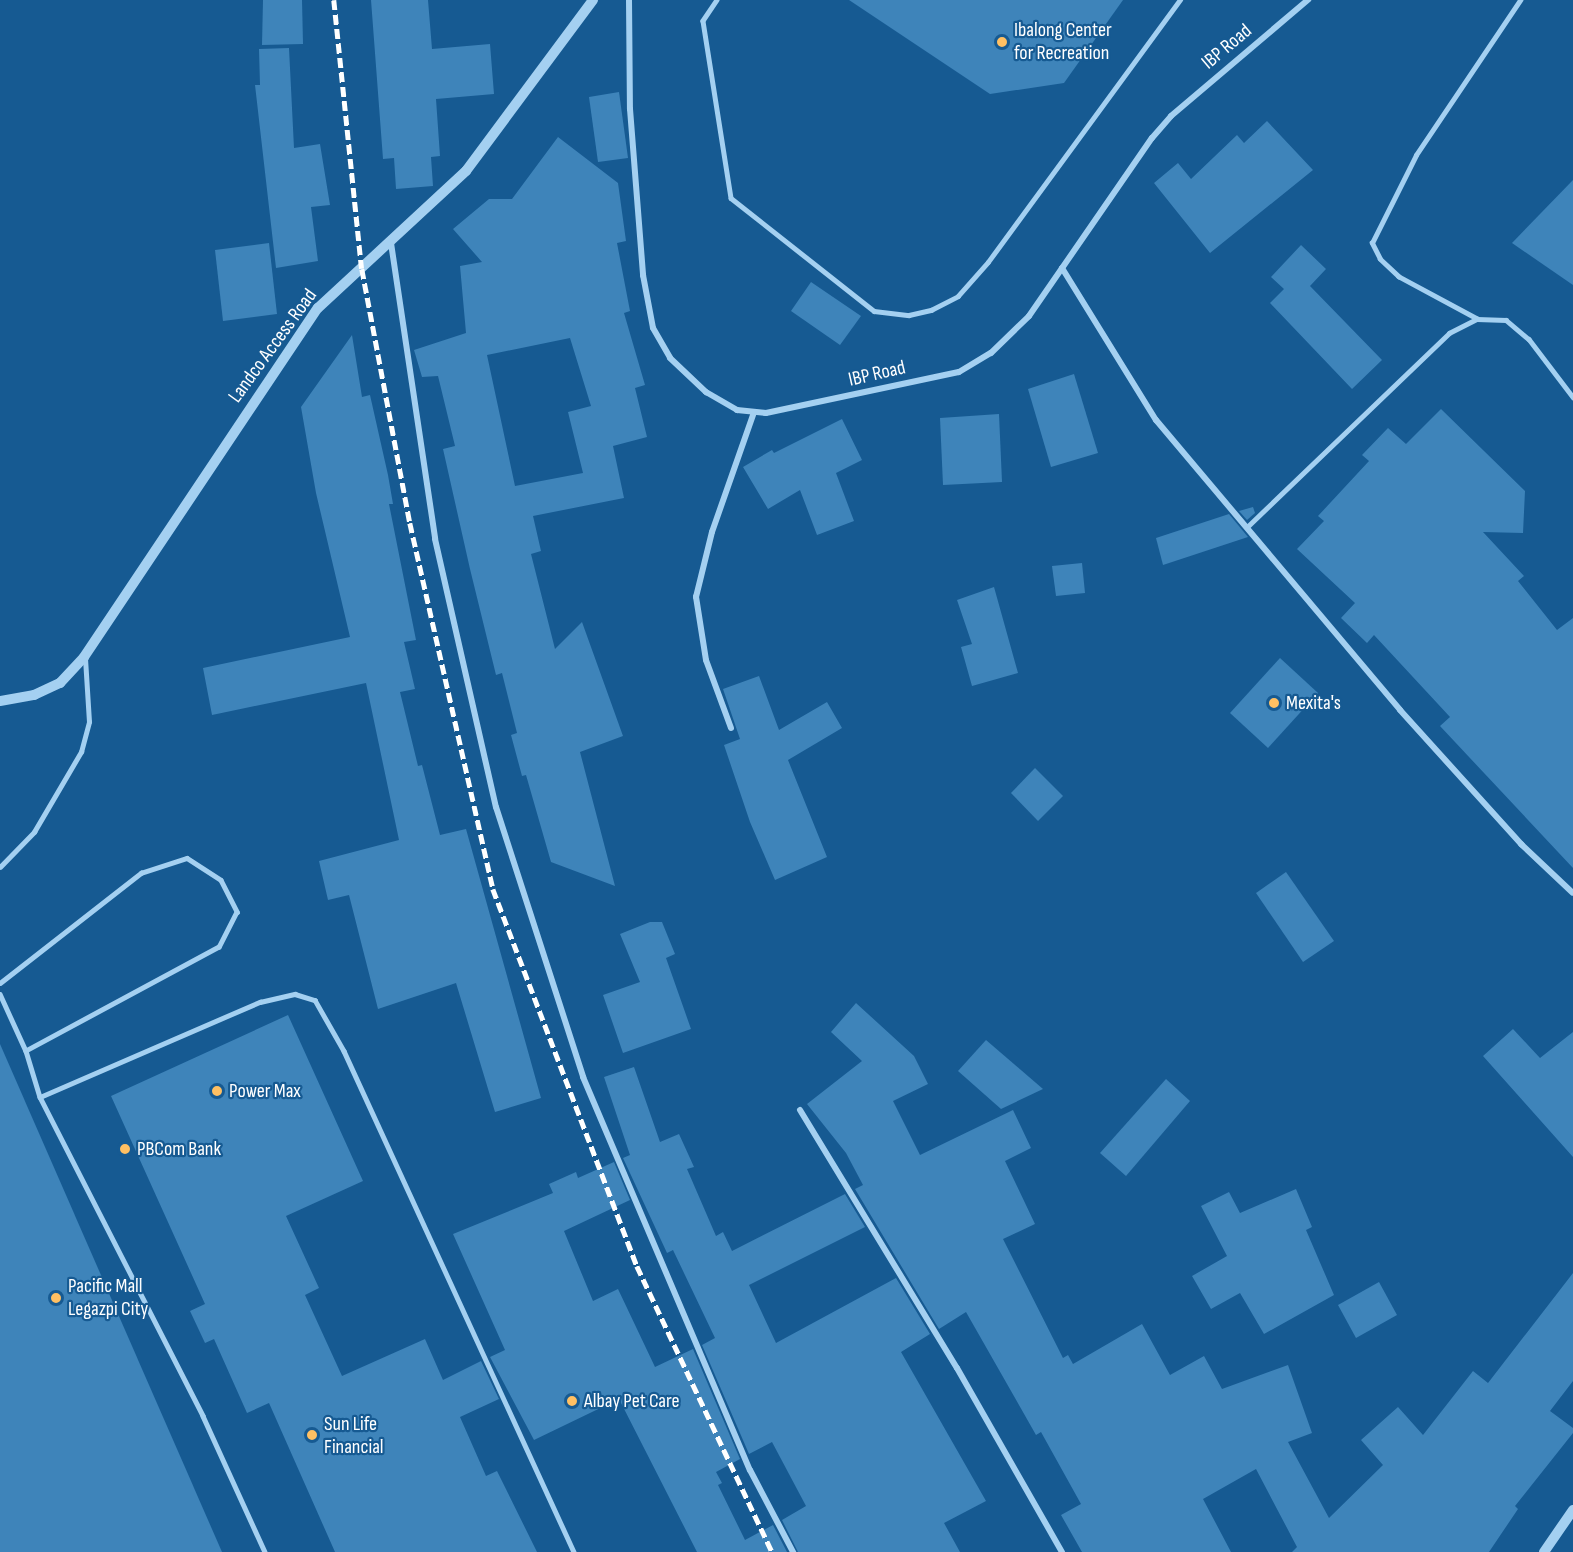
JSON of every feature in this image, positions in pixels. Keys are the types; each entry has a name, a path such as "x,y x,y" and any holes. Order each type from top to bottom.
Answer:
{"street":[{"name":"Landco Access Road","path":"0,701 34,694 60,683 84,657 311,317 466,171 593,0"},
{"name":"IBP Road","path":"628,0 630,109 643,275 652,328 670,358 706,392 737,410 766,413 826,403 958,372 991,353 1029,316 1171,116 1308,0"},
{"path":"391,243 435,539 496,807 583,1077 750,1470 793,1552"},
{"path":"1062,268 1156,420 1400,710 1521,844 1573,893"},
{"path":"731,728 706,660 696,597 712,532 754,412"},
{"path":"800,1110 957,1368 1062,1552"},
{"path":"1544,1552 1573,1510"}],"lane":[{"path":"717,0 703,21 731,198 874,310 909,315 931,310 958,296 988,262 1180,0"},
{"path":"1520,0 1416,155 1372,243 1380,259 1399,277 1478,319 1506,320 1529,339 1573,397"},
{"path":"1247,527 1449,333 1478,319"},
{"path":"0,867 34,832 81,752 89,722 84,657"},
{"path":"0,983 141,873 187,858 221,880 237,912 219,947 26,1051"},
{"path":"0,994 26,1051 40,1097 203,1416 265,1552"},
{"path":"40,1097 260,1002 295,994 315,1000 345,1051 574,1552"}],"building":[{"path":"263,0 302,0 303,44 262,45"},
{"path":"371,0 428,0 432,49 490,44 494,94 436,99 440,156 431,157 433,186 396,189 394,158 383,159"},
{"name":"Ibalong Center for Recreation","path":"849,0 1123,0 1064,83 990,94"},
{"path":"289,48 294,148 320,144 330,205 311,207 318,261 276,268 255,85 260,85 259,49"},
{"path":"619,92 628,158 598,162 589,97"},
{"path":"1267,121 1313,170 1210,253 1154,183 1178,163 1191,179 1237,135 1244,143"},
{"path":"558,137 618,183 626,241 617,243 630,311 624,313 645,385 635,388 647,437 613,446 624,498 533,516 541,551 531,554 555,649 582,622 623,736 580,752 615,886 551,862 526,775 522,776 511,735 517,733 502,673 496,675 470,569 443,449 455,446 438,376 422,377 414,350 466,333 460,266 482,262 453,229 489,199 512,199","holes":["570,338 591,406 568,412 583,473 515,486 487,355"]},
{"path":"1573,180 1573,285 1512,243"},
{"path":"269,243 277,314 223,321 215,250"},
{"path":"1301,245 1326,269 1310,286 1382,360 1352,389 1270,303 1284,289 1271,277"},
{"path":"811,282 861,316 840,345 791,311"},
{"path":"352,335 362,397 370,395 388,475 393,504 389,504 416,640 404,642 415,689 400,692 418,766 422,765 440,835 466,829 541,1098 495,1112 456,983 378,1009 349,895 328,900 319,861 399,840 366,683 212,715 203,668 350,637 316,493 301,407"},
{"path":"1074,374 1098,453 1051,467 1028,389"},
{"path":"1441,409 1525,491 1523,533 1483,532 1524,576 1518,581 1557,630 1573,618 1573,868 1440,726 1450,717 1374,635 1367,643 1341,618 1355,603 1297,549 1324,521 1318,516 1369,461 1362,455 1388,428 1406,444"},
{"path":"999,414 1002,482 943,485 940,418"},
{"path":"842,419 862,460 836,473 854,521 817,535 800,490 768,509 743,467 772,450 774,453"},
{"path":"1253,507 1255,513 1247,520 1239,511"},
{"path":"1229,514 1248,537 1163,565 1156,538"},
{"path":"1082,563 1085,593 1056,596 1052,566"},
{"path":"994,587 1018,673 972,686 961,647 972,644 957,600"},
{"name":"Mexita's","path":"1280,658 1318,693 1268,748 1230,713"},
{"path":"759,676 779,730 827,702 842,728 788,760 827,857 775,880 750,822 724,745 740,739 723,689"},
{"path":"1035,768 1063,796 1038,821 1011,793"},
{"path":"1286,872 1334,941 1303,962 1256,893"},
{"path":"650,922 662,922 675,954 666,958 691,1029 623,1053 603,995 640,982 620,934"},
{"path":"856,1003 914,1056 928,1084 893,1101 920,1155 1013,1110 1031,1148 1005,1161 1035,1224 1003,1239 1063,1358 1068,1355 1073,1364 1142,1324 1170,1375 1204,1356 1222,1389 1288,1365 1312,1433 1288,1442 1329,1518 1383,1465 1361,1440 1398,1407 1423,1435 1473,1371 1488,1383 1573,1273 1573,1381 1550,1411 1573,1428 1573,1433 1515,1506 1518,1509 1489,1552 1292,1552 1297,1547 1256,1469 1203,1499 1231,1552 1082,1552 1061,1515 1081,1504 1041,1432 1036,1435 966,1312 939,1329 855,1189 863,1185 846,1153 807,1104 862,1061 831,1032"},
{"path":"288,1015 363,1181 286,1216 319,1288 305,1295 342,1376 425,1339 443,1380 481,1361 499,1399 460,1417 486,1476 497,1471 537,1552 335,1552 269,1403 247,1413 214,1339 205,1343 190,1311 205,1304 111,1096"},
{"path":"1513,1029 1540,1058 1573,1032 1573,1157 1483,1056"},
{"path":"986,1040 1043,1089 1001,1109 958,1071"},
{"name":"Pacific Mall Legazpi City","path":"0,1044 222,1552 0,1552"},
{"path":"634,1067 660,1142 679,1134 694,1167 687,1169 716,1236 723,1232 732,1251 845,1194 865,1227 749,1285 776,1343 896,1278 930,1334 901,1352 986,1501 944,1523 960,1552 798,1552 782,1520 806,1506 772,1442 749,1454 702,1345 715,1338 673,1250 667,1253 623,1158 630,1155 604,1077"},
{"path":"1166,1079 1190,1101 1126,1176 1100,1153"},
{"path":"614,1162 630,1200 564,1231 593,1301 618,1289 655,1367 693,1349 740,1459 716,1472 722,1483 718,1485 745,1540 773,1525 787,1552 697,1552 619,1399 534,1440 490,1357 505,1350 453,1234 553,1193 549,1184 576,1172 578,1178"},
{"path":"1296,1189 1312,1227 1306,1230 1334,1295 1264,1334 1240,1293 1211,1309 1192,1276 1227,1256 1201,1206 1229,1192 1240,1213"},
{"path":"1379,1282 1397,1315 1356,1338 1338,1305"}],"railway":[{"path":"334,0 362,269 410,523 493,889 637,1266 772,1552"}],"place":[{"name":"Ibalong Center for Recreation","path":"1002,42"},
{"name":"Mexita's","path":"1274,703"},
{"name":"Power Max","path":"217,1091"},
{"name":"PBCom Bank","path":"125,1149"},
{"name":"Pacific Mall Legazpi City","path":"56,1298"},
{"name":"Albay Pet Care","path":"572,1401"},
{"name":"Sun Life Financial","path":"312,1435"}]}
